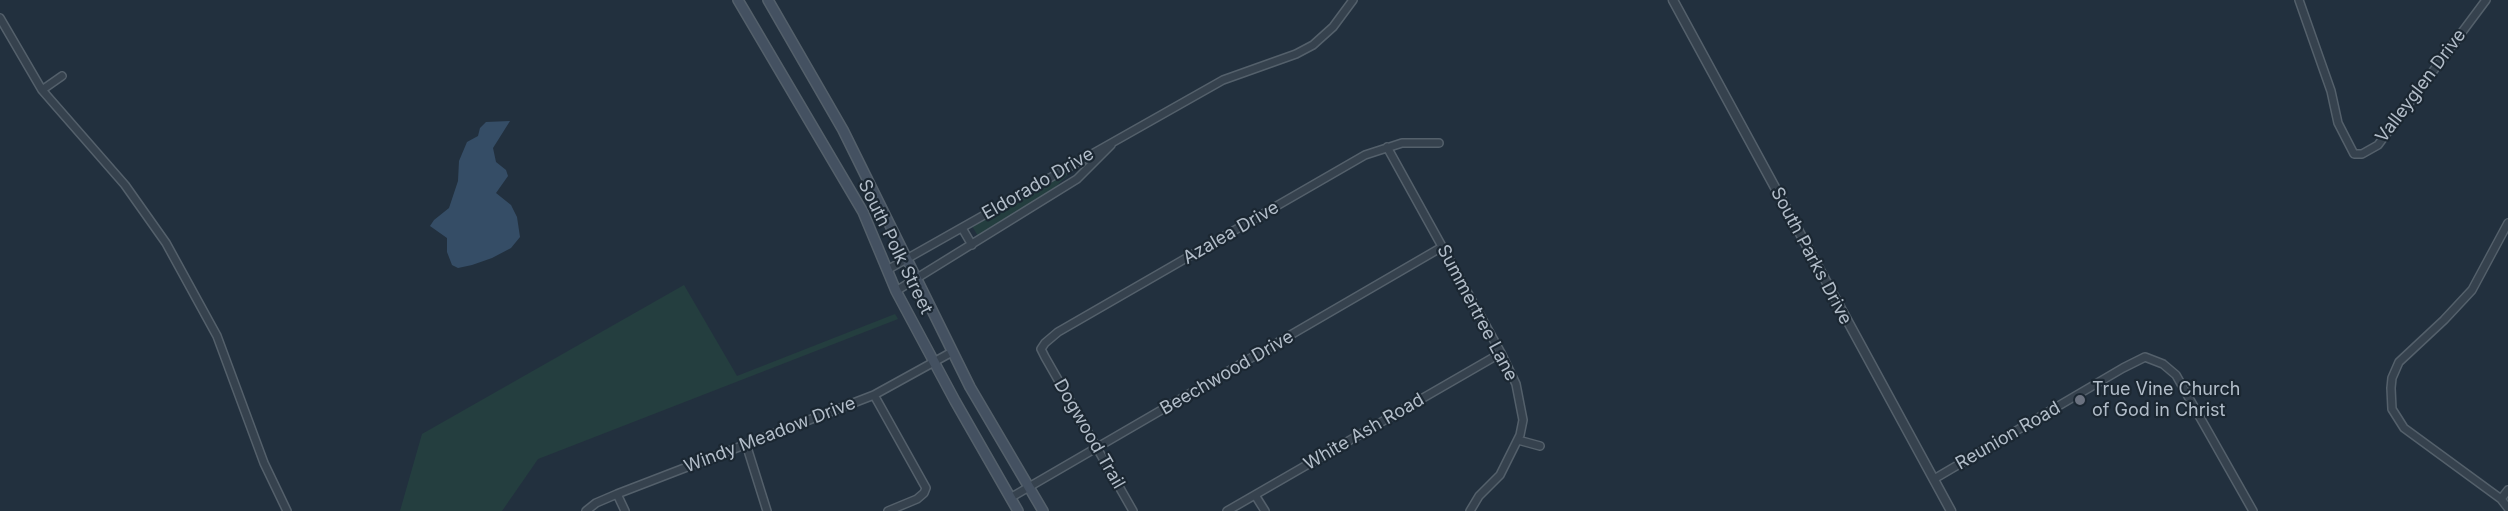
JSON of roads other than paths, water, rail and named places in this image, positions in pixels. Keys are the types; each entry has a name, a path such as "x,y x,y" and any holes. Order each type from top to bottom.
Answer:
{"main road":[{"name":"South Polk Street","path":"738,0 863,212 896,291 933,362 1018,511"},
{"name":"South Polk Street","path":"768,0 843,130 952,352 1043,511"}],"street":[{"name":"Eldorado Drive","path":"887,270 1223,80 1296,54 1313,45 1333,27 1353,0"},
{"name":"South Parks Drive","path":"1673,0 1951,511"},
{"name":"Valleyglen Drive","path":"2299,0 2331,91 2338,123 2354,154 2362,154 2378,145 2487,0"},
{"path":"0,18 42,90 125,184 165,243 216,336 264,463 287,511"},
{"path":"42,90 62,76"},
{"name":"Eldorado Drive","path":"896,291 1077,179 1115,141"},
{"name":"Azalea Drive","path":"1045,357 1041,348 1058,332 1365,155 1402,143 1439,143"},
{"name":"Summertree Lane","path":"1386,147 1501,352 1516,384 1523,420 1518,440 1500,475 1479,496 1470,511"},
{"path":"2508,223 2472,290 2399,362 2392,378 2391,388 2392,409 2404,428 2501,499 2508,508"},
{"name":"Eldorado Drive","path":"962,228 972,245"},
{"name":"Beechwood Drive","path":"1010,498 1442,247"},
{"name":"Windy Meadow Drive","path":"586,511 596,503 617,494 874,395 952,352"},
{"name":"White Ash Road","path":"1227,511 1501,352"},
{"name":"Dogwood Trail","path":"1045,357 1133,511"},
{"name":"Reunion Road","path":"1934,479 2122,368 2145,357 2163,364 2175,375 2253,511"},
{"path":"874,395 926,488 917,499 888,511"},
{"path":"1518,440 1539,446"},
{"path":"746,444 767,511"},
{"path":"2501,499 2508,490"},
{"path":"617,494 625,511"},
{"path":"1255,495 1265,511"}],"water":[{"path":"510,121 493,148 496,162 506,170 508,176 496,193 511,205 517,217 520,237 511,248 492,258 458,268 452,265 447,252 447,238 430,226 449,208 458,181 459,161 467,142 478,136 480,128 486,122"}],"place":[{"name":"True Vine Church of God in Christ","path":"2080,400"}]}
